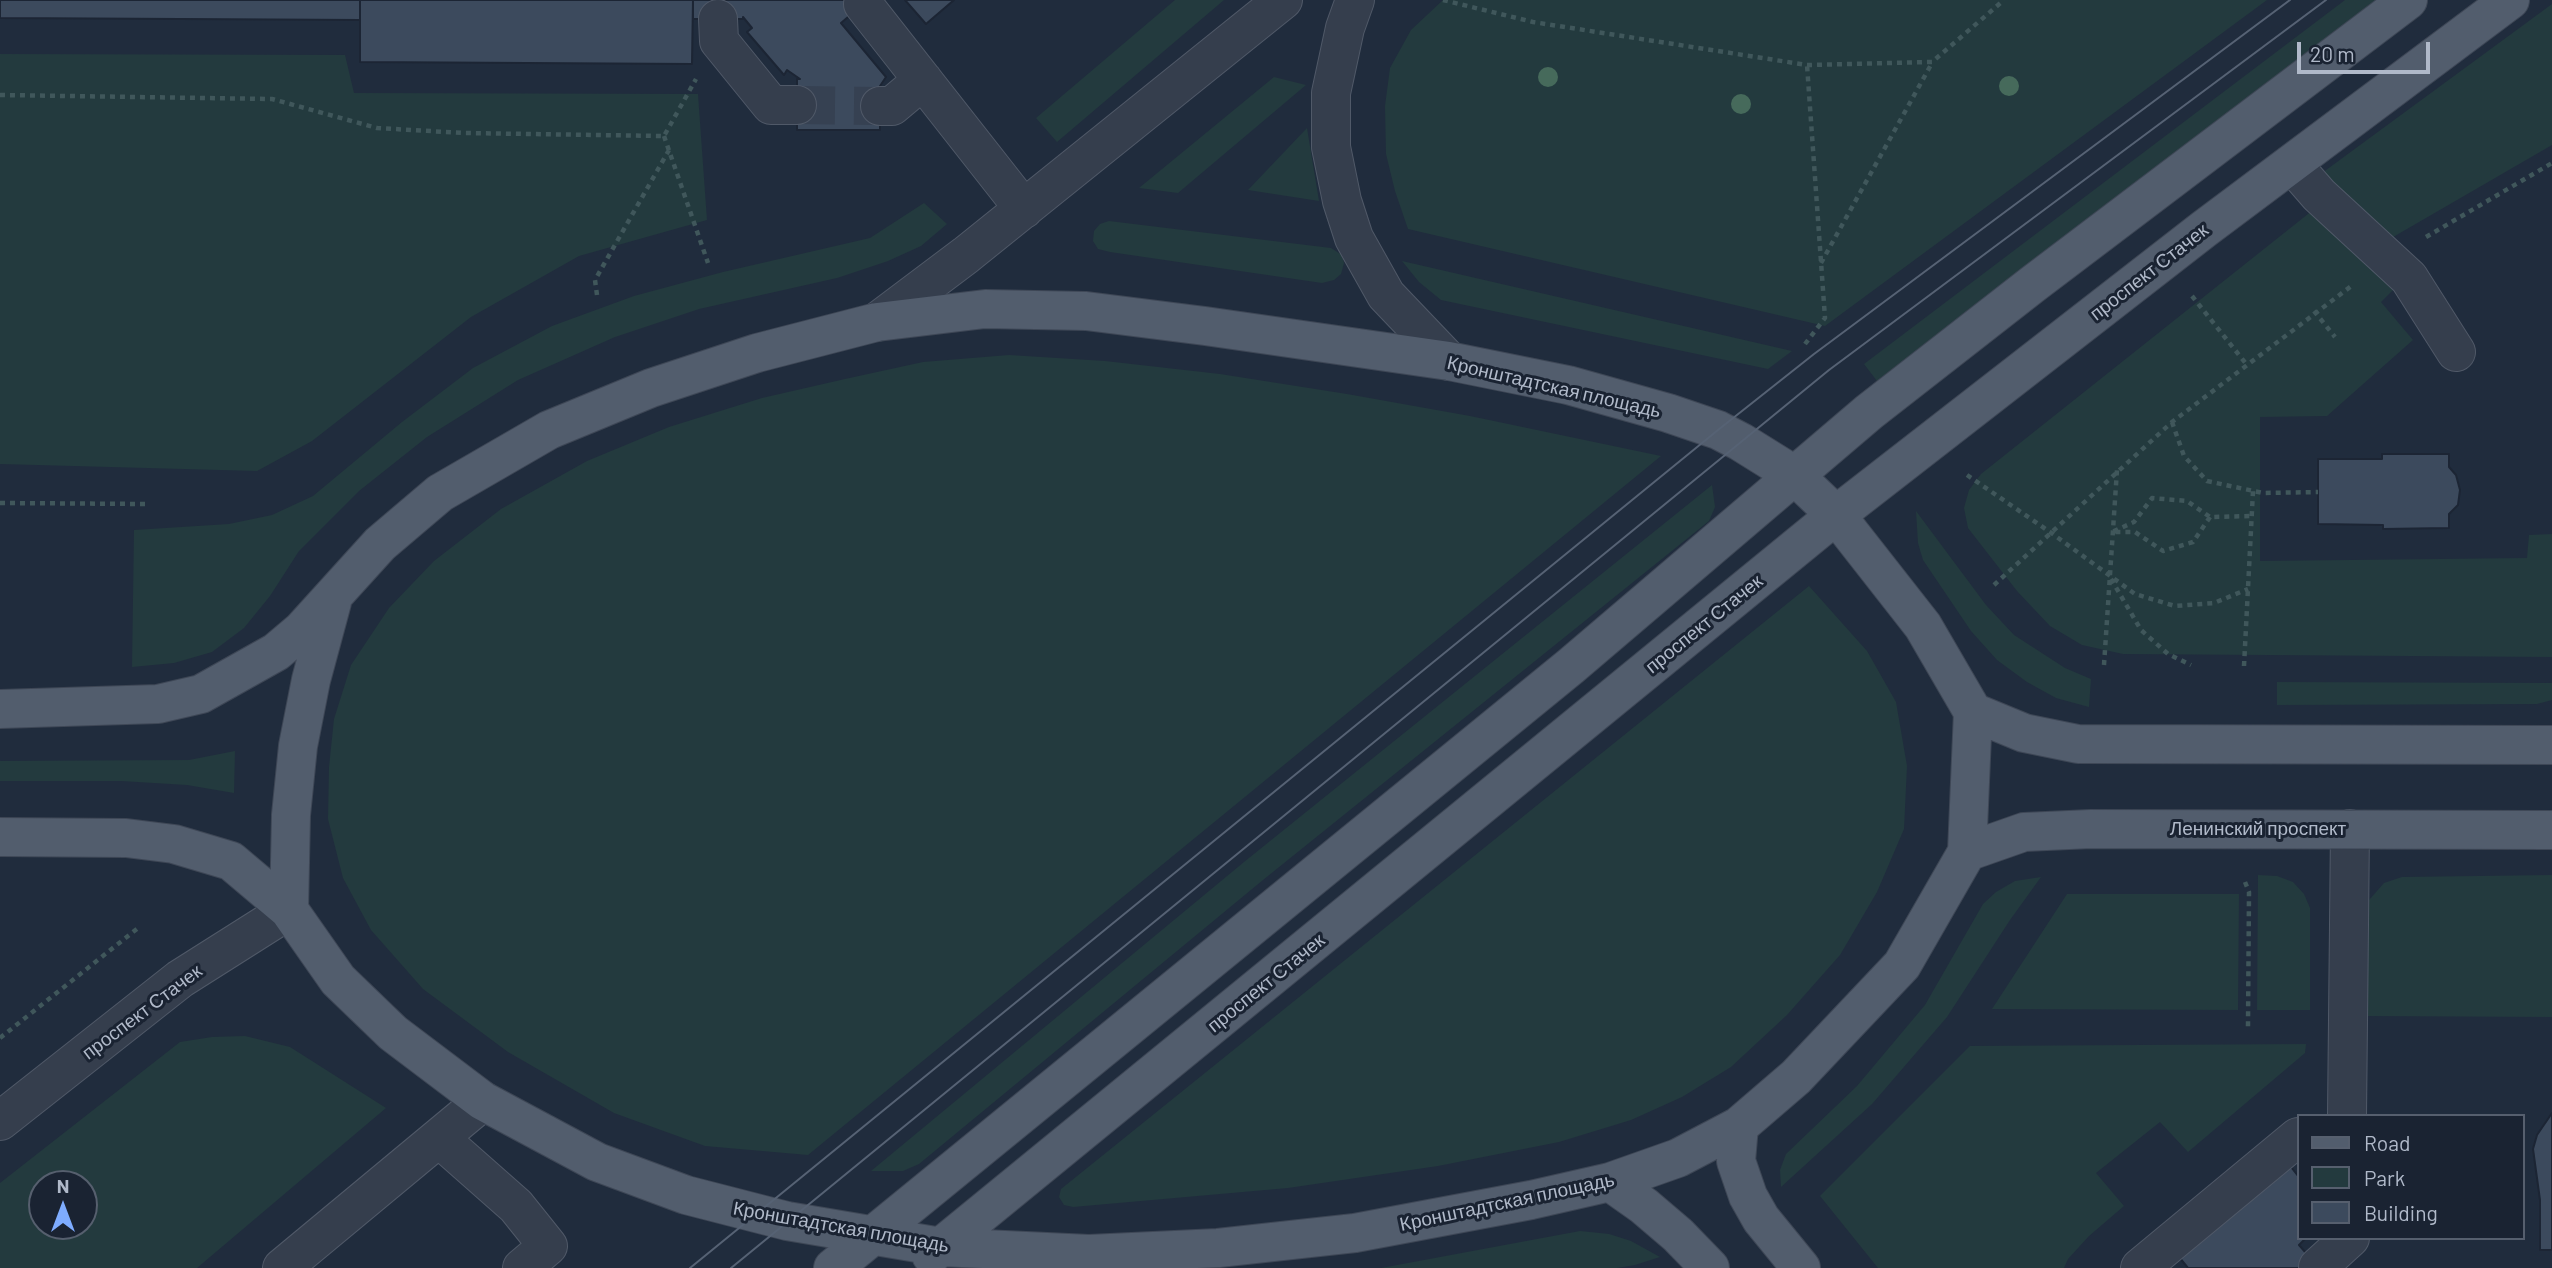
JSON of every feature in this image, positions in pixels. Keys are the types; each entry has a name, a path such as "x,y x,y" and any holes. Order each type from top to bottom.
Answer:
{"main road":[{"path":"833,1268 1571,666 1869,412 2033,284 2409,0"},
{"name":"проспект Стачек","path":"928,1257 1836,515 2204,229 2510,0"},
{"name":"Кронштадтская площадь","path":"985,309 1086,312 1449,361 1568,385 1668,413 1717,430 1794,475 1836,515 1923,625 1973,712 1966,852 1902,965 1796,1077 1739,1126 1678,1158 1610,1182 1531,1200 1355,1233 1218,1248 928,1257 872,1236 787,1221 686,1195 597,1162 483,1101 393,1033 338,980 289,910 291,815 298,746 311,680 335,592 380,544 440,493 549,430 651,388 757,353 877,322 985,309"},
{"path":"0,709 158,704 201,694 276,652 302,630 335,592"},
{"path":"1973,712 2024,733 2078,744 2552,745"},
{"name":"Ленинский проспект","path":"1966,852 2024,832 2245,828 2552,830"},
{"path":"0,837 126,838 174,844 231,861 289,910"},
{"path":"1739,1126 1737,1161 1748,1196 1761,1219 1801,1268"},
{"path":"1610,1182 1653,1213 1710,1268"}],"street":[{"path":"877,322 1024,209 1283,0"},
{"path":"1355,0 1345,28 1331,93 1331,148 1342,201 1354,238 1385,295 1449,361"},
{"path":"863,4 1024,209"},
{"path":"719,30 771,105 797,105"},
{"path":"880,106 892,106 923,80"},
{"path":"2292,164 2319,195 2409,278 2456,352"},
{"path":"2339,1110 2350,830"},
{"name":"проспект Стачек","path":"0,1121 180,979 289,910"},
{"path":"282,1268 483,1101"},
{"path":"439,1138 516,1206 548,1246 522,1268"},
{"path":"2145,1267 2148,1228 2220,1171 2255,1173 2296,1139"},
{"path":"2318,1267 2348,1240"}],"path":[{"path":"1443,0 1533,22 1807,65 1932,62"},
{"path":"1821,264 1932,62 2004,0"},
{"path":"708,263 664,136 719,30"},
{"path":"1805,344 1825,318 1807,65"},
{"path":"0,95 271,99 377,128 464,133 664,136"},
{"path":"597,295 595,280 668,150"},
{"path":"1994,585 2172,422 2315,312 2389,259 2552,163"},
{"path":"2192,296 2247,365"},
{"path":"2315,312 2335,337"},
{"path":"2172,422 2184,456 2207,481 2253,491 2318,492"},
{"path":"2105,665 2117,470"},
{"path":"1966,475 2135,594 2175,606 2214,603 2248,589"},
{"path":"2244,666 2253,491"},
{"path":"2112,532 2134,522 2152,498 2187,501 2210,517 2252,516"},
{"path":"0,503 147,504"},
{"path":"2112,532 2135,532 2163,551 2193,542 2210,517"},
{"path":"2109,575 2141,630 2168,654 2192,665"},
{"path":"2245,882 2249,892 2248,1027"},
{"path":"0,1038 138,928"}],"green space":[{"path":"1175,0 1224,0 1057,142 1036,118"},
{"path":"1443,0 2267,0 1825,326 1408,229 1386,154 1385,106 1390,68 1411,30"},
{"path":"2345,0 2381,0 1877,381 1864,364"},
{"path":"2552,4 2552,145 2388,240 2322,173"},
{"path":"0,54 345,55 354,93 698,94 707,220 579,256 471,317 312,441 257,471 0,464"},
{"path":"1274,77 1306,85 1178,193 1139,188"},
{"path":"1307,128 1319,201 1248,190"},
{"path":"924,203 947,224 921,246 888,261 837,278 699,309 615,337 518,380 427,437 359,491 299,551 270,596 244,628 212,652 174,663 132,667 134,530 229,524 272,515 313,496 402,422 473,368 552,326 634,296 870,238"},
{"path":"2313,210 2397,286 2381,302 2413,340 2327,416 2260,417 2260,561 2527,558 2529,535 2552,534 2552,657 2123,654 2082,645 2050,626 2017,591 1968,528 1964,508 1969,490 1981,474"},
{"path":"1109,221 1331,248 1342,255 1344,263 1341,274 1334,280 1322,283 1110,252 1098,249 1093,241 1094,231 1100,224"},
{"path":"1402,261 1792,351 1768,369 1441,300 1419,282"},
{"path":"1009,355 1105,361 1220,374 1470,416 1661,456 808,1155 705,1146 614,1113 508,1052 423,989 371,930 343,878 328,819 329,767 334,719 351,665 389,608 434,561 501,509 587,461 669,427 762,398 923,362"},
{"path":"1712,485 1715,507 1709,521 1263,880 919,1164 903,1171 871,1171 1244,862"},
{"path":"1916,511 1986,605 2014,635 2065,668 2091,679 2089,707 2056,698 2027,682 1997,660 1971,631 1923,560 1918,543"},
{"path":"1809,586 1867,651 1896,702 1907,766 1904,829 1877,892 1840,955 1787,1015 1731,1067 1682,1097 1631,1120 1559,1142 1438,1166 1288,1188 1073,1207 1064,1205 1059,1197 1061,1189"},
{"path":"2277,682 2552,683 2552,700 2537,704 2277,705"},
{"path":"235,751 234,793 187,785 121,781 0,781 0,761 189,760"},
{"path":"2258,875 2277,876 2293,882 2304,894 2310,908 2310,1010 2257,1010"},
{"path":"2552,875 2552,1017 2362,1016 2362,908 2384,883 2402,877"},
{"path":"2041,877 1947,1017 1872,1104 1781,1187 1780,1170 1786,1154 1857,1086 1925,1005 1983,904 1996,892 2015,881"},
{"path":"2067,894 2239,894 2238,1010 1992,1009"},
{"path":"245,1036 290,1047 386,1108 197,1268 0,1268 0,1183 180,1042"},
{"path":"2306,1044 2305,1053 2188,1152 2160,1122 2096,1173 2124,1206 2089,1236 2068,1259 2064,1268 1878,1268 1820,1196 1970,1046"},
{"path":"1580,1231 1609,1234 1631,1241 1660,1257 1617,1268 1381,1268"}],"building":[{"path":"0,0 360,0 360,20 0,18"},
{"path":"360,0 693,0 692,64 360,62"},
{"path":"693,0 868,0 841,23 886,77 880,86 880,130 797,130 797,79 800,79 787,70 784,75 747,32 752,28 743,17 693,19"},
{"path":"905,0 954,0 926,24"},
{"path":"2382,454 2449,454 2449,467 2456,475 2460,490 2458,505 2449,514 2449,528 2383,529 2383,525 2318,524 2318,459 2382,459"},
{"path":"2552,1113 2552,1250 2540,1250 2540,1200 2533,1149 2537,1135"},
{"path":"2288,1163 2296,1173 2296,1240 2304,1240 2299,1245 2319,1268 2188,1268 2179,1257"}],"tunnel":[{"path":"797,105 880,106"}],"tram line":[{"path":"690,1268 1718,430 1814,354 2290,0"},
{"path":"731,1268 1829,370 2326,0"}]}
